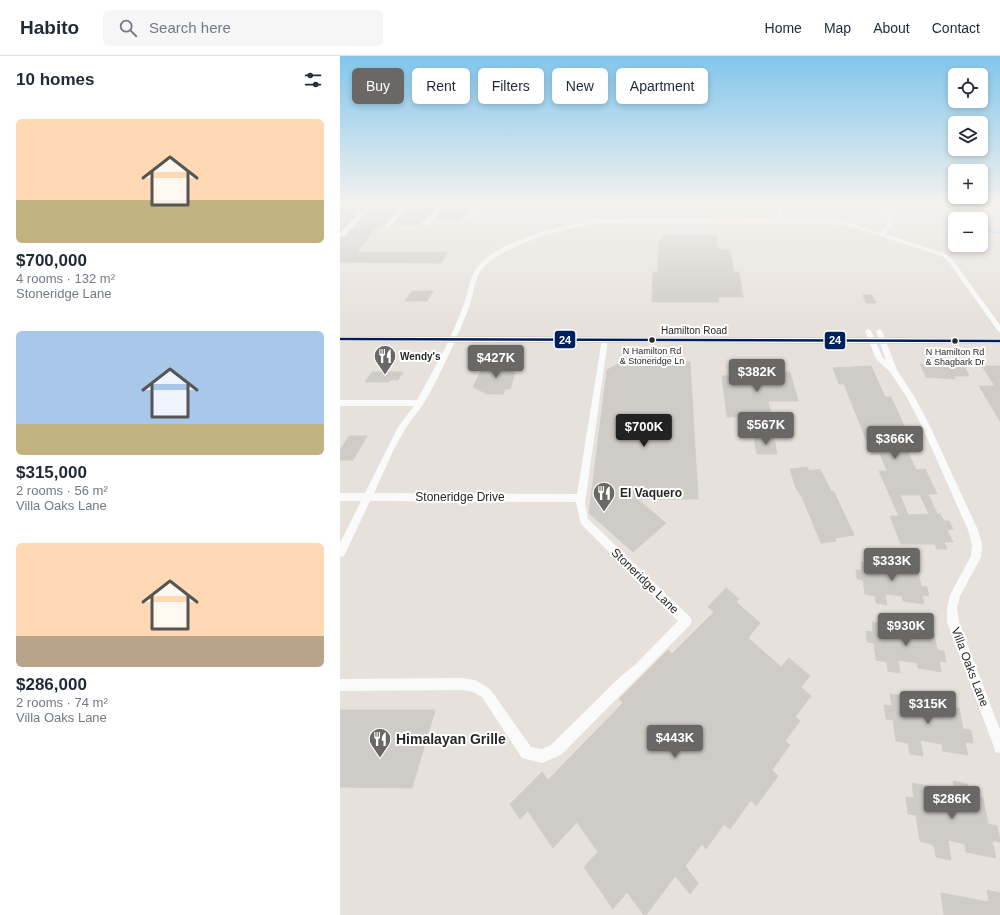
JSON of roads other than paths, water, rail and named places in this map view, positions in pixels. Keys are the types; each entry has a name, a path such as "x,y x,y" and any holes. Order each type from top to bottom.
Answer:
{"main road":[{"name":"Hamilton Road","path":"340,330 605,339 875,336 1000,330"},
{"name":"Hamilton Road","path":"340,340 455,334 875,336 1000,341"}],"street":[{"path":"340,553 369,497 402,427 420,403 455,334 478,271 492,256 512,245"},
{"path":"914,245 936,252 950,260 1000,330"},
{"name":"Villa Oaks Lane","path":"875,336 880,359 893,370"},
{"name":"Villa Oaks Lane","path":"875,336 924,422 967,514 977,544 976,557 955,596 952,608 953,622 1000,747"},
{"name":"Stoneridge Lane","path":"340,684 462,684 475,686 486,693 527,753 542,756 556,750 686,621 584,521 580,504 605,339"},
{"path":"340,403 420,403"},
{"name":"Stoneridge Drive","path":"340,497 581,498"}],"place":[{"name":"N Hamilton Rd & Stoneridge Ln","path":"652,340"},
{"name":"N Hamilton Rd & Shagbark Dr","path":"955,341"},
{"name":"Wendy's","path":"385,376"},
{"name":"El Vaquero","path":"604,512"},
{"name":"Himalayan Grille","path":"380,758"}]}
